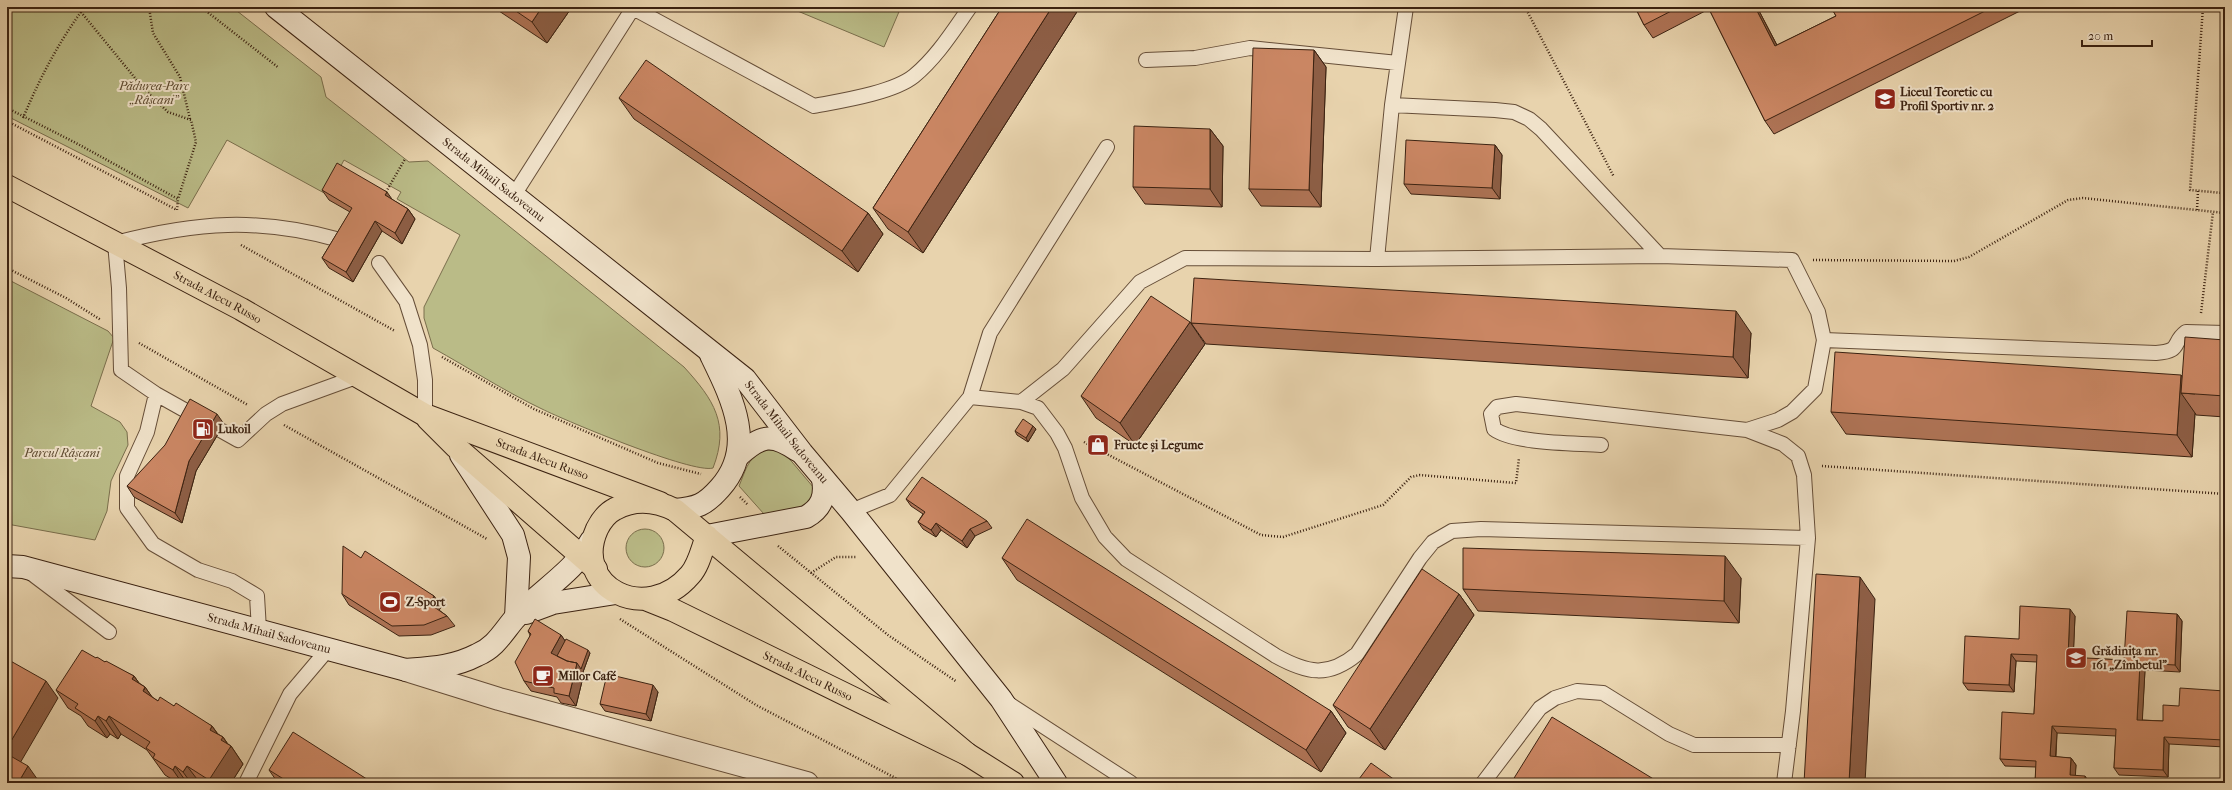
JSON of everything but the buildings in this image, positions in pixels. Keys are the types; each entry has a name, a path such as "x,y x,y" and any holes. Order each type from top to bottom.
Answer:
{"main road":[{"name":"Strada Mihail Sadoveanu","path":"276,7 514,195 710,353 746,379 823,479 824,496 821,504 815,512 806,517 707,536"},
{"name":"Strada Alecu Russo","path":"7,186 241,309 425,415 668,506"},
{"name":"Strada Mihail Sadoveanu","path":"668,506 694,508 709,500 725,482 739,455 738,430 731,395 710,353"},
{"name":"Strada Alecu Russo","path":"425,415 456,447 589,562"},
{"path":"739,455 763,438 773,438 785,442 802,453"},
{"path":"456,447 513,535 519,557 516,618 553,603 616,593"},
{"path":"823,479 851,511 1001,699 1056,783"},
{"path":"643,501 668,506 694,523 707,536 691,574 679,586 663,596 648,600 631,599 616,593 604,583 589,562 594,537 600,522 612,510 626,502 643,501"},
{"path":"806,517 851,511"},
{"name":"Strada Alecu Russo","path":"707,536 967,754"},
{"name":"Strada Mihail Sadoveanu","path":"15,567 329,648 406,670 445,667 478,655 495,645 516,618 589,562"},
{"name":"Strada Alecu Russo","path":"648,600 673,610 967,754 1013,783"},
{"path":"406,670 507,701 807,783"}],"lane":[{"path":"514,195 632,8 814,106 878,92 913,77 939,51 970,7"},
{"path":"1377,259 1392,105 1406,7"},
{"path":"1146,60 1195,58 1250,48 1398,63"},
{"path":"1392,105 1495,110 1514,112 1529,119 1546,135 1660,256"},
{"path":"851,511 890,495 970,397 990,334 1107,147"},
{"path":"340,240 308,231 255,224 207,226 164,231 115,243 119,288 121,370 156,394 238,440 266,414 282,404 358,376"},
{"path":"1021,402 1063,370 1140,282 1185,258 1377,259 1660,256 1792,260 1818,312 1824,340 1815,389 1792,412 1778,420 1748,430"},
{"path":"379,263 406,301 420,345 425,380 425,415"},
{"path":"1824,340 2156,353 2171,351 2175,348 2182,335 2186,332 2225,333"},
{"path":"156,394 147,432 127,476 127,508 153,544 198,570 232,581 257,596 259,630"},
{"path":"970,397 1021,402 1038,408 1057,433 1065,448 1082,498 1094,520 1105,537 1126,559 1276,656 1293,666 1312,671 1326,671 1345,664 1357,654 1420,558 1433,542 1452,531 1481,529 1808,538"},
{"path":"1601,445 1521,438 1501,434 1494,428 1491,414 1497,407 1516,404 1748,430 1783,444 1798,456 1804,475 1808,538 1789,745 1784,783"},
{"path":"15,567 109,632"},
{"path":"246,783 290,694 329,648"},
{"path":"1483,783 1540,708 1555,698 1577,691 1602,693 1669,734 1694,745 1789,745"},
{"path":"1001,699 1131,783"}],"path":[{"path":"77,7 144,89 168,112 191,120"},
{"path":"148,7 153,33 180,77 196,142 178,199 177,210"},
{"path":"201,7 279,68"},
{"path":"1525,7 1615,179"},
{"path":"2203,7 2190,190 2224,194 2225,180"},
{"path":"23,118 49,62 64,35 81,12"},
{"path":"7,108 23,118 76,143 178,199"},
{"path":"7,121 207,226 534,409 658,463 706,476"},
{"path":"386,192 404,159"},
{"path":"2197,210 2198,191"},
{"path":"1792,260 1954,262 1969,257 2068,200 2082,198 2225,213"},
{"path":"2199,332 2213,212"},
{"path":"1057,433 1077,439 1261,535 1283,537 1383,505 1411,477 1416,476 1516,482 1521,438"},
{"path":"1801,465 2225,494"},
{"path":"772,541 888,636 960,684"},
{"path":"811,573 836,557 858,557"},
{"path":"618,618 756,706 904,783"}],"green space":[{"name":"Pădurea-Parc „Râșcani”","path":"7,7 232,7 321,77 326,97 409,162 428,161 684,367 704,391 716,413 720,438 718,452 713,468 701,468 656,455 576,424 514,395 433,348 424,318 424,307 460,235 397,199 401,192 344,160 326,194 227,140 188,208 7,116"},
{"path":"788,7 901,7 884,47"},
{"name":"Parcul Râșcani","path":"7,279 108,331 114,338 91,406 120,422 127,432 128,445 111,481 107,511 95,540 7,524"},
{"path":"777,450 787,456 814,488 815,496 806,508 764,514 739,486 752,459 761,452"},
{"path":"645,529 655,532 661,538 664,548 661,558 655,564 645,567 635,564 629,558 626,548 629,538 635,532"}],"place":[{"name":"Liceul Teoretic cu Profil Sportiv nr. 2","path":"1885,99"},
{"name":"Lukoil","path":"203,429"},
{"name":"Fructe și Legume","path":"1098,445"},
{"name":"Z-Sport","path":"390,602"},
{"name":"Grădinița nr. 161 „Zîmbetul”","path":"2076,658"},
{"name":"Millor Café","path":"543,676"}]}
